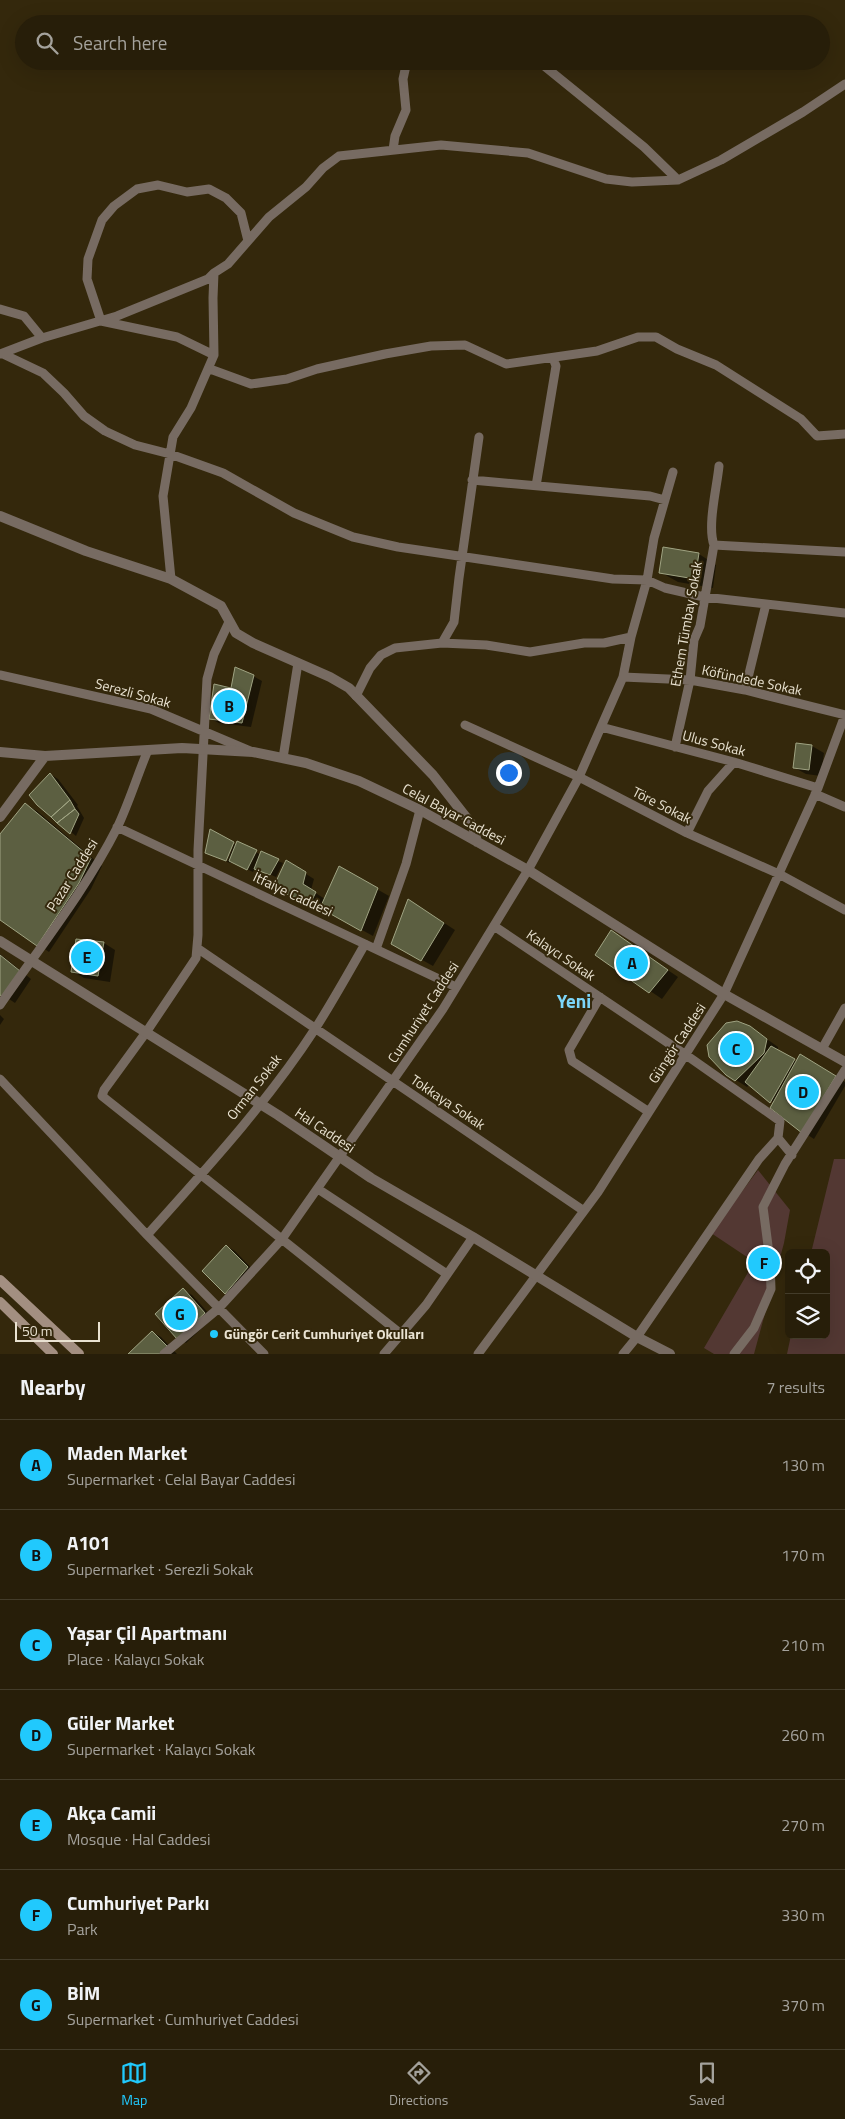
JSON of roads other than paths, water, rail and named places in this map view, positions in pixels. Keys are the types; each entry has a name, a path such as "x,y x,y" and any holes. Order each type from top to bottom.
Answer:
{"main road":[{"path":"0,1280 79,1354"},
{"path":"0,1302 53,1354"}],"street":[{"path":"393,150 395,136 406,110 403,78 405,70"},
{"path":"549,70 644,147 678,180"},
{"path":"2,354 42,338 117,316 208,278 228,264 269,217 306,187 323,168 339,156 441,145 528,154 606,179 632,182 678,180 721,160 803,112 845,84"},
{"path":"101,321 87,278 88,259 102,220 114,206 137,189 158,185 187,192 210,188 226,198 241,213 248,241"},
{"path":"171,579 163,496 173,437 191,408 210,369 214,355 214,273"},
{"path":"0,309 24,316 42,338"},
{"path":"101,321 177,337 214,355"},
{"path":"210,369 251,384 287,379 325,367 431,346 465,345 506,364 597,351 638,337 656,337 678,349 716,364 801,418 816,436 845,434"},
{"path":"2,354 43,373 84,416 105,431 135,444 223,473 294,513 353,537 398,547 613,579 647,580 665,588 704,597 845,613"},
{"path":"536,486 556,366 553,358"},
{"path":"442,643 454,622 479,437"},
{"path":"714,545 712,523 720,466"},
{"name":"Cumhuriyet Caddesi","path":"164,1354 219,1308 282,1239 393,1082 456,987 528,870 579,777 623,677 631,637 647,580 654,538 673,472"},
{"path":"472,480 650,496 665,500"},
{"path":"0,516 86,551 171,579 221,606 236,633 253,643 330,677 349,688 445,790 473,826 477,842"},
{"name":"Ethem Tümbay Sokak","path":"675,747 690,680 694,640 700,626 714,545 845,552"},
{"path":"745,690 766,604"},
{"path":"229,622 214,654 207,679 198,864 196,958 147,1031 104,1090 102,1096 401,1334"},
{"path":"356,696 370,668 381,655 395,648 442,643 486,645 530,652 584,643 604,643 631,637"},
{"path":"282,758 298,663"},
{"name":"Serezli Sokak","path":"0,675 151,709 205,730 253,752"},
{"name":"Köfündede Sokak","path":"623,677 690,680 745,690 845,715"},
{"name":"Güngör Caddesi","path":"478,1354 584,1211 724,994 817,791 845,715"},
{"name":"Töre Sokak","path":"465,725 579,777 687,833 779,874 845,910"},
{"name":"Ulus Sokak","path":"601,727 734,762 817,791 845,807"},
{"name":"Celal Bayar Caddesi","path":"0,752 45,756 148,750 253,752 306,764 358,781 420,810 528,870 724,994 845,1062"},
{"name":"Pazar Caddesi","path":"0,1005 72,902 117,828 148,750"},
{"path":"0,817 45,756"},
{"path":"687,833 708,791 734,762"},
{"path":"376,949 406,864 420,810"},
{"name":"İtfaiye Caddesi","path":"117,828 198,864 456,987"},
{"name":"Kalaycı Sokak","path":"494,926 686,1055 780,1121 778,1138 792,1154"},
{"name":"Hal Caddesi","path":"0,940 147,1031 370,1178 473,1237 637,1337 670,1354"},
{"name":"Orman Sokak","path":"147,1235 202,1174 260,1104 315,1029 365,944"},
{"name":"Tokkaya Sokak","path":"197,948 584,1211"},
{"path":"600,997 569,1050 572,1060 649,1112"},
{"path":"822,1049 845,1008"},
{"path":"734,1354 754,1328 771,1289 770,1261 763,1207 792,1154 845,1070"},
{"path":"0,1079 147,1235 264,1354"},
{"path":"624,1354 759,1159 778,1138"},
{"path":"318,1189 447,1274"},
{"path":"384,1354 426,1305 473,1237"}],"place":[{"name":"A101","path":"229,706"},
{"name":"Akça Camii","path":"87,957"},
{"name":"Maden Market","path":"632,963"},
{"name":"Yaşar Çil Apartmanı","path":"736,1049"},
{"name":"Güler Market","path":"803,1092"},
{"name":"Cumhuriyet Parkı","path":"764,1263"},
{"name":"BİM","path":"180,1314"},
{"name":"Güngör Cerit Cumhuriyet Okulları","path":"214,1334"}],"district":[{"name":"Yeni","path":"574,1001"}]}
